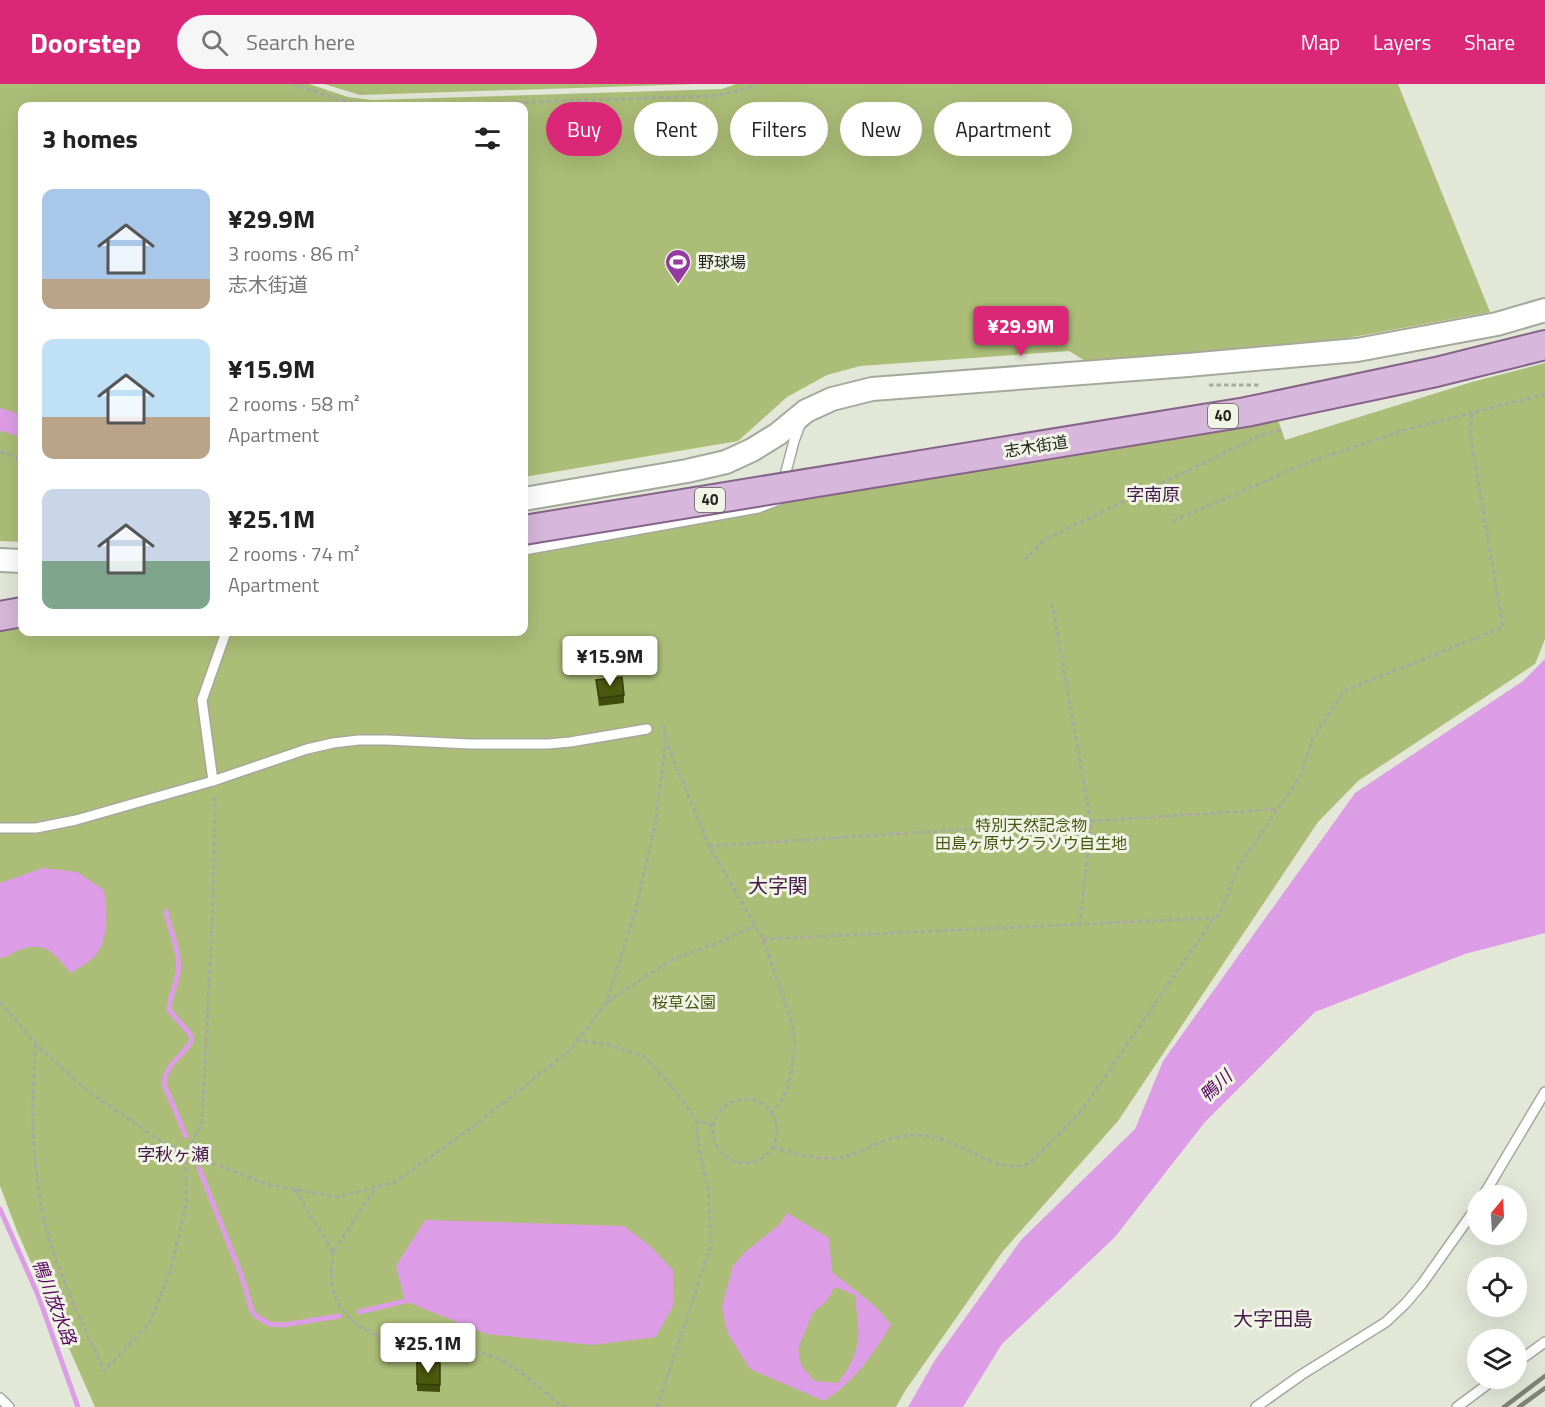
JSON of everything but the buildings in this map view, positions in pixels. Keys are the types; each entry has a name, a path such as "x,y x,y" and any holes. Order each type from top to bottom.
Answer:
{"main road":[{"name":"志木街道","path":"528,529 1246,412 1436,372 1545,345"},
{"path":"0,616 18,613"}],"street":[{"path":"528,498 687,471 726,462 778,434 806,411 832,399 872,388 1188,365 1356,350 1497,324 1545,310"},
{"path":"0,560 18,561"}],"lane":[{"path":"528,549 758,508 778,501 794,441 806,411"},
{"path":"213,781 202,700 225,636"},
{"path":"0,828 36,828 76,820 213,781 307,749 342,742 387,740 470,744 548,744 647,729"},
{"path":"1490,1185 1545,1092"},
{"path":"1256,1407 1301,1375 1386,1322 1422,1284 1467,1221"},
{"path":"1527,1355 1545,1341"},
{"path":"1457,1407 1481,1389"},
{"path":"0,1398 9,1407"}],"path":[{"path":"292,84 353,102"},
{"path":"528,102 714,96 752,87 754,84"},
{"path":"1173,521 1310,462 1404,430 1545,394"},
{"path":"773,1147 805,1156 832,1159 852,1156 892,1138 910,1135 927,1136 956,1143 995,1164 1020,1167 1030,1163 1080,1113 1214,918 1220,914 1237,869 1301,775 1312,740 1344,691 1503,627 1470,433 1472,413"},
{"path":"1025,560 1044,540 1261,435 1284,429"},
{"path":"0,452 18,458"},
{"path":"1052,603 1090,823 1080,923"},
{"path":"606,1003 635,913 655,825 666,741 664,725"},
{"path":"666,741 709,846 763,939 792,1023 795,1044 787,1090 779,1105 771,1112"},
{"path":"36,1044 33,1081 35,1172 46,1225 70,1294 104,1371 150,1323 171,1269 186,1205 186,1153 202,1123 216,800 213,781"},
{"path":"709,846 1278,809"},
{"path":"763,939 1214,918"},
{"path":"0,1002 36,1044 81,1086 166,1145 266,1185 336,1197 395,1182 474,1126 570,1050 606,1003 671,960 723,941 755,925"},
{"path":"577,1040 609,1045 645,1057 674,1089 698,1121 714,1126"},
{"path":"743,1099 755,1100 771,1112 777,1128 773,1147 760,1159 748,1163 735,1161 724,1155 716,1145 713,1133 714,1121 730,1102 743,1099"},
{"path":"657,1407 711,1245 708,1188 698,1145 698,1121"},
{"path":"376,1187 333,1252 332,1284 339,1304 354,1322 369,1332 409,1347 486,1354 507,1364 562,1406 567,1407"},
{"path":"295,1190 333,1252"}],"green space":[{"path":"0,84 309,84 348,97 372,100 722,89 736,84 1398,84 1490,312 1342,339 1087,362 1069,351 860,366 827,375 787,397 738,441 528,476 528,102 18,102 18,542 0,541"},
{"path":"324,84 696,84 360,95"},
{"name":"桜草公園","path":"1545,363 1545,639 1535,664 1358,781 1318,822 1118,1121 1003,1251 896,1407 95,1407 17,1231 0,1186 0,630 18,626 18,636 528,636 528,540 1277,417 1285,440 1472,382"}],"water":[{"path":"0,408 18,414 18,436 0,431"},
{"name":"鴨川","path":"1545,659 1545,933 1465,954 1315,1012 1205,1122 1115,1237 1002,1344 963,1407 908,1407 935,1360 1021,1240 1135,1129 1163,1061 1355,793 1523,681"},
{"path":"43,868 77,872 104,890 105,932 100,949 87,963 71,973 56,956 39,947 22,949 0,958 0,883"},
{"path":"787,1213 829,1238 832,1272 876,1307 891,1325 862,1367 835,1394 824,1401 750,1369 727,1332 722,1307 733,1266 745,1252 780,1224","holes":["835,1287 855,1295 858,1341 852,1360 838,1383 814,1381 801,1365 798,1349 813,1312 826,1302"]},
{"path":"425,1220 624,1226 650,1246 673,1270 674,1304 656,1337 592,1345 486,1334 405,1301 396,1266"}],"waterway":[{"path":"166,912 177,950 179,966 169,1010 190,1034 192,1040 167,1072 164,1084 186,1136"},
{"path":"199,1168 242,1277 252,1311 256,1316 269,1324 283,1325 339,1316"},
{"name":"鴨川放水路","path":"0,1209 38,1295 78,1407"},
{"path":"359,1312 405,1301"}],"railway":[{"path":"1504,1407 1545,1376"},
{"path":"1519,1407 1545,1388"}],"place":[{"name":"野球場","path":"678,285"}],"district":[{"name":"字南原","path":"1153,495"},
{"name":"大字関","path":"778,886"},
{"name":"字秋ヶ瀬","path":"173,1155"},
{"name":"大字田島","path":"1273,1319"}],"park label":[{"name":"特別天然記念物 田島ヶ原サクラソウ自生地","path":"1031,834"}]}
